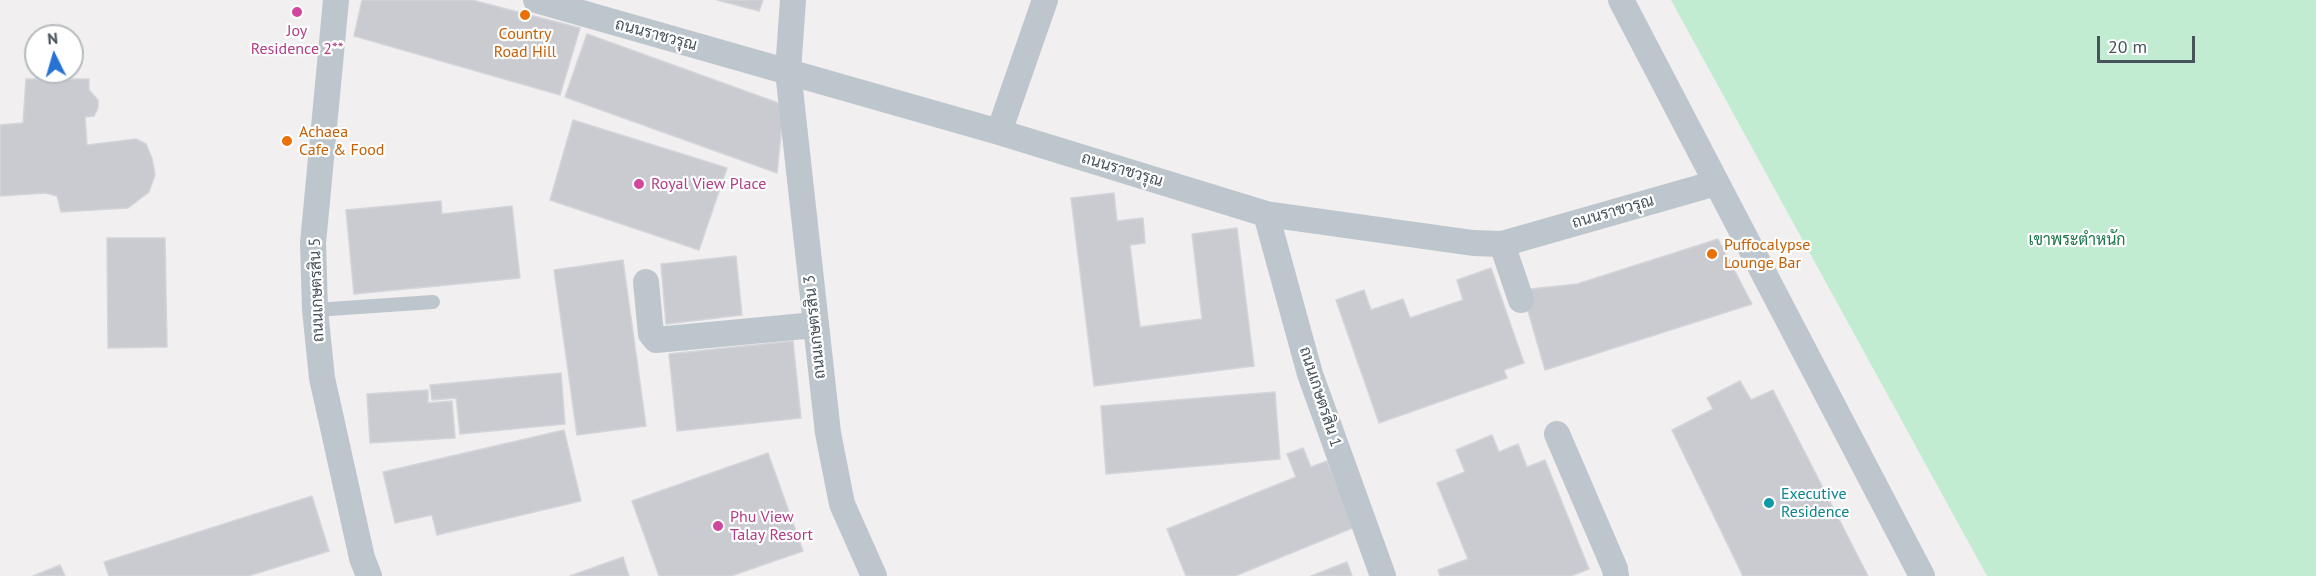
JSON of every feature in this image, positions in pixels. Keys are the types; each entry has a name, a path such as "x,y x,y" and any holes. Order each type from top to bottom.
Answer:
{"street":[{"name":"ถนนเกษตรสิน 5","path":"336,0 314,233 315,310 322,378 362,558 369,576"},
{"name":"ถนนราชวรุณ","path":"536,0 999,132 1266,214 1473,243 1502,244 1716,183"},
{"name":"ถนนเกษตรสิน 3","path":"793,0 788,71 814,325 834,470 842,504 874,576"},
{"path":"999,132 1045,0"},
{"path":"1621,0 1922,576"},
{"name":"ถนนเกษตรสิน 1","path":"1266,214 1310,374 1383,576"},
{"path":"1502,244 1521,300"},
{"path":"646,282 651,334 656,340 814,325"},
{"path":"1557,434 1615,568 1616,576"}],"lane":[{"path":"315,310 433,302"}],"green space":[{"name":"เขาพระตำหนัก","path":"1671,0 2316,0 2316,576 1987,576"}],"building":[{"path":"362,0 472,0 580,28 560,95 354,36"},
{"path":"717,0 763,0 759,11"},
{"path":"587,34 784,105 777,173 565,97"},
{"path":"84,79 89,79 89,90 98,100 98,108 94,116 85,117 87,145 136,139 146,144 152,158 155,175 149,192 128,208 61,212 57,196 45,193 0,196 0,125 23,123 26,84 84,84"},
{"name":"Royal View Place","path":"573,120 727,168 699,250 550,200"},
{"path":"1114,193 1117,221 1143,218 1145,243 1130,245 1140,327 1202,319 1192,234 1237,228 1254,366 1094,386 1071,198"},
{"path":"441,201 442,214 512,206 520,278 354,294 346,210"},
{"path":"107,238 165,238 167,347 108,348"},
{"path":"1718,239 1752,304 1545,370 1522,290 1577,284"},
{"path":"736,256 742,315 666,324 661,264"},
{"path":"623,260 646,426 577,435 554,270"},
{"path":"1491,268 1524,363 1504,370 1507,378 1379,423 1336,300 1364,290 1371,310 1403,299 1410,318 1463,300 1457,280"},
{"path":"793,341 801,418 677,431 669,354"},
{"path":"561,373 565,424 460,434 456,398 432,400 430,385"},
{"name":"Executive Residence","path":"1740,381 1751,400 1773,390 1868,576 1743,576 1672,430 1713,409 1707,398"},
{"path":"428,390 428,403 452,401 455,438 370,443 367,394"},
{"path":"1275,392 1280,459 1106,474 1101,406"},
{"path":"564,430 581,501 437,535 432,515 395,523 383,472"},
{"path":"1492,435 1499,452 1518,444 1527,467 1545,460 1589,569 1571,576 1440,576 1438,570 1468,559 1437,483 1465,472 1456,450"},
{"path":"1303,448 1311,467 1327,461 1355,527 1235,576 1186,576 1167,529 1296,477 1287,454"},
{"name":"Phu View Talay Resort","path":"768,453 803,551 731,576 659,576 632,501"},
{"path":"312,496 329,551 248,576 109,576 104,562"},
{"path":"623,557 629,576 570,576"},
{"path":"1347,562 1352,576 1311,576"},
{"path":"60,565 65,576 33,576"}],"place":[{"name":"Joy Residence 2**","path":"297,12"},
{"name":"Country Road Hill","path":"525,15"},
{"name":"Achaea Cafe & Food","path":"287,141"},
{"name":"Royal View Place","path":"639,184"},
{"name":"Puffocalypse Lounge Bar","path":"1712,254"},
{"name":"Executive Residence","path":"1769,503"},
{"name":"Phu View Talay Resort","path":"718,526"}]}
